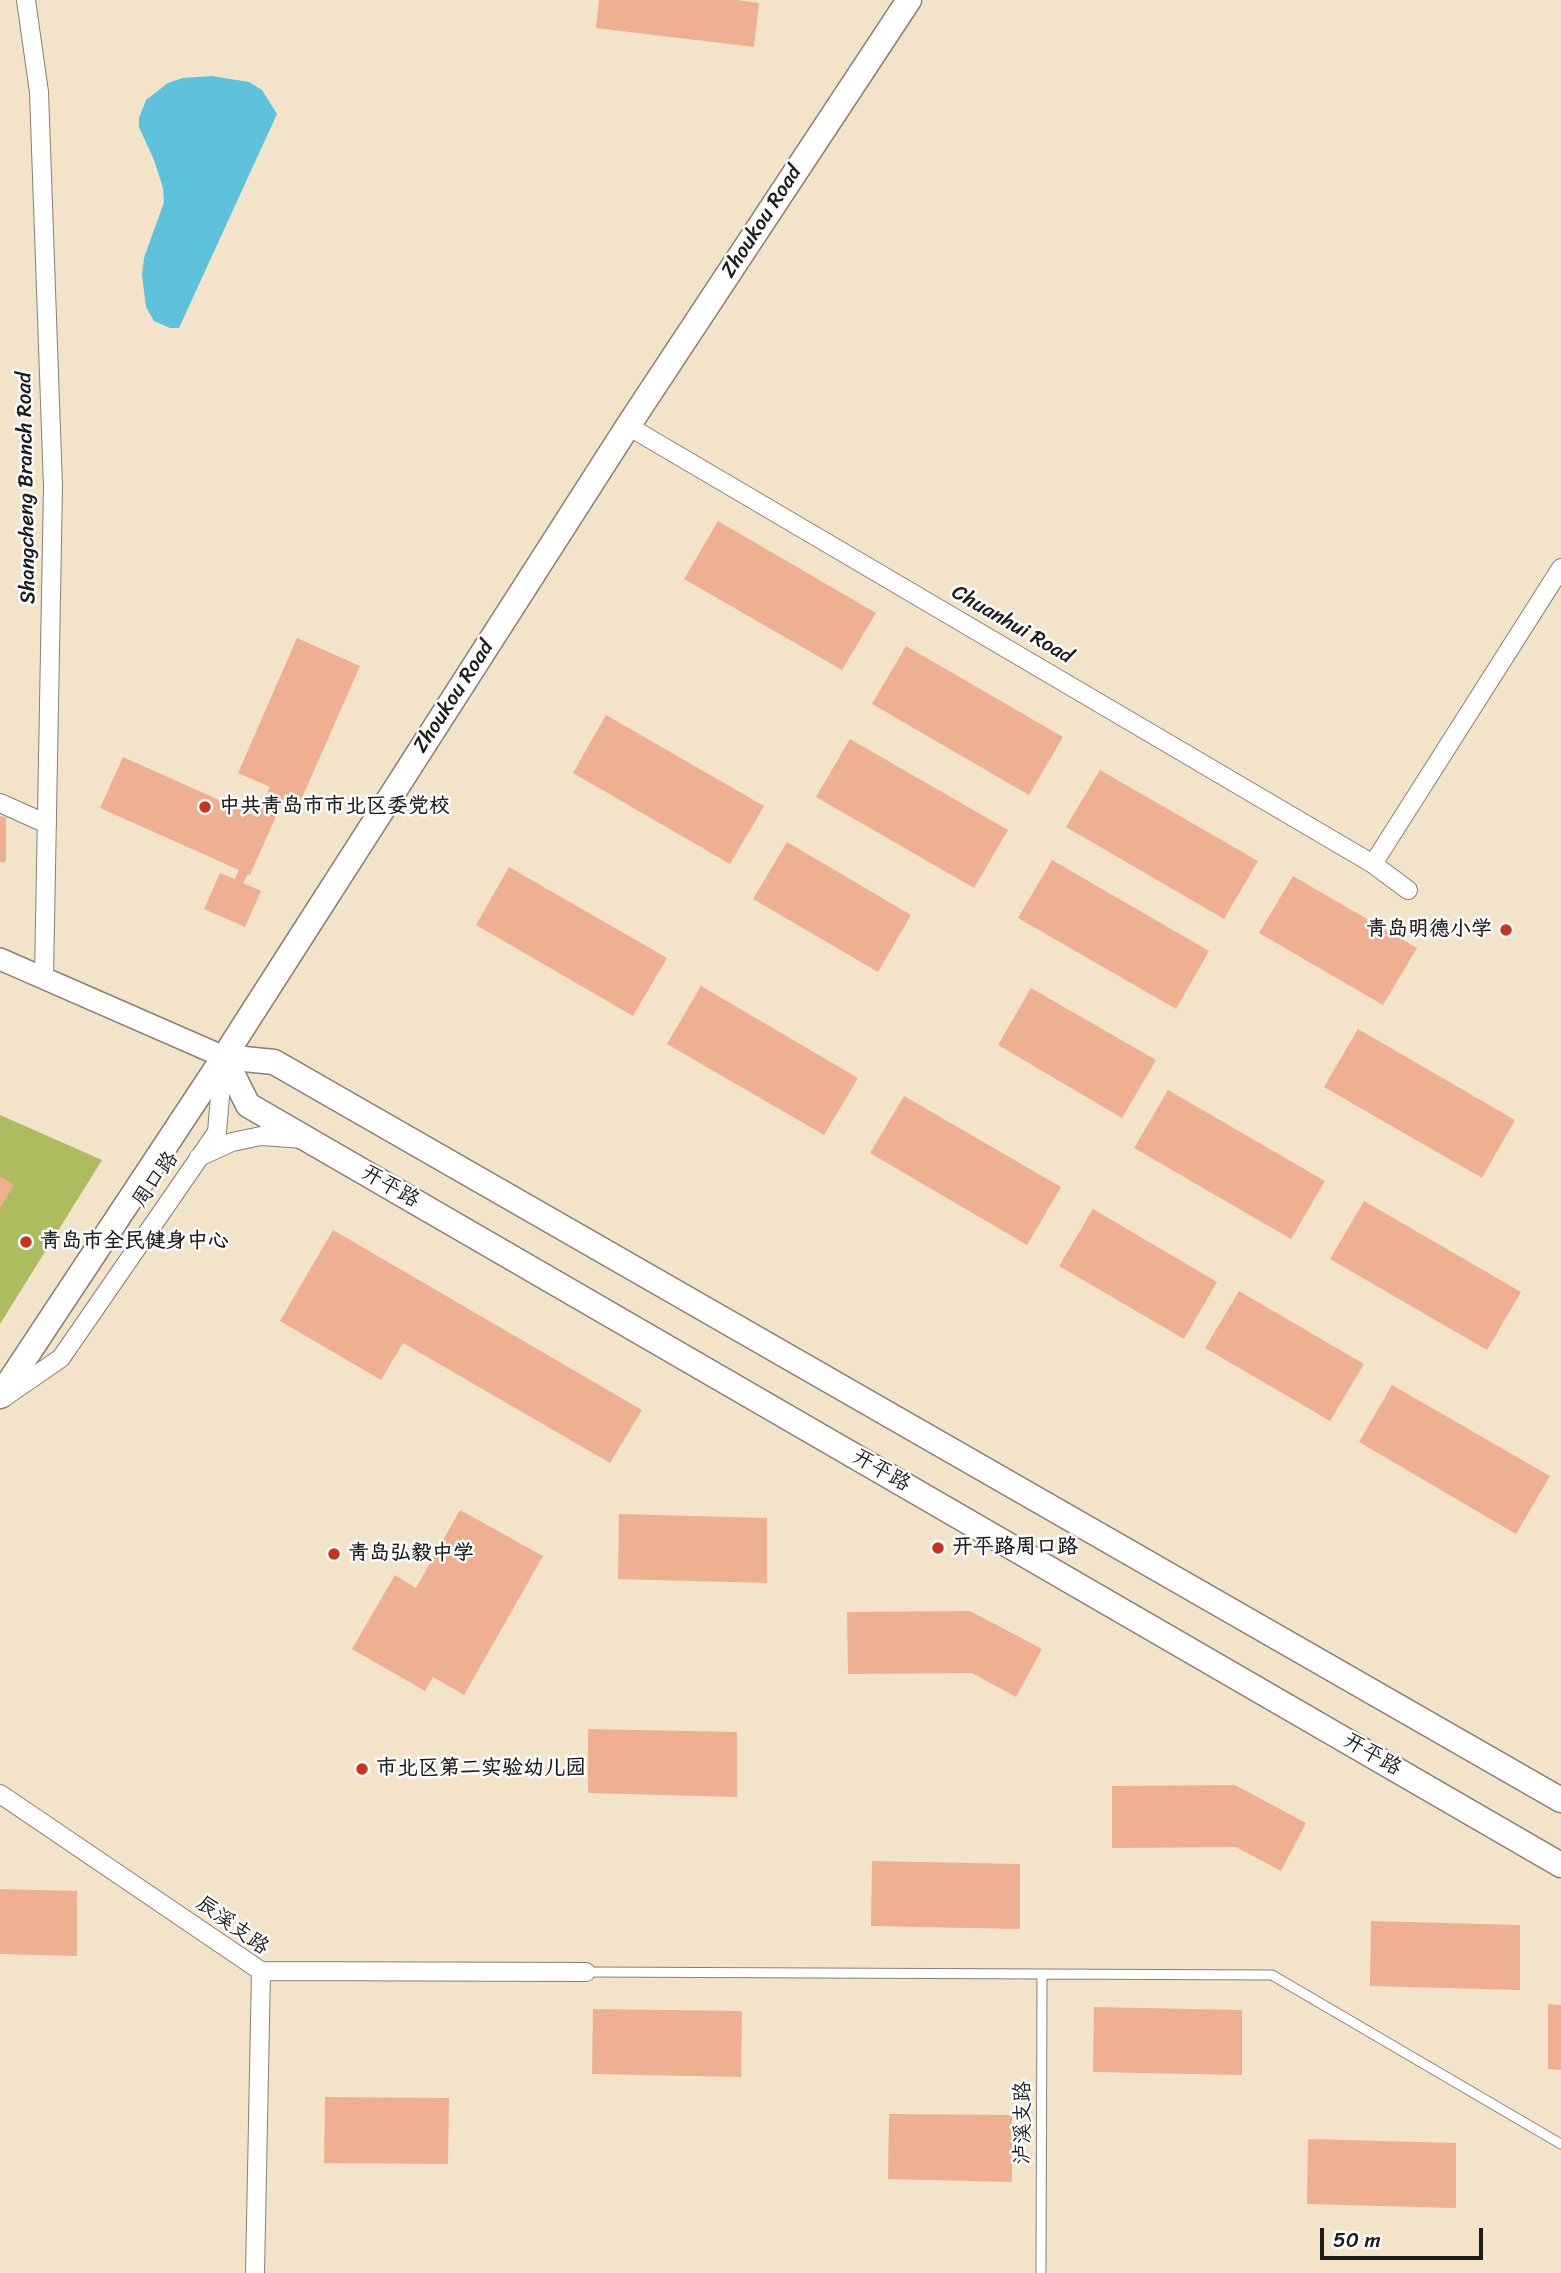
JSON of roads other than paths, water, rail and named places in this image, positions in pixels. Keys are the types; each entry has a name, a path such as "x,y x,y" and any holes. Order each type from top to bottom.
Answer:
{"main road":[{"name":"Zhoukou Road","path":"0,1398 224,1056 628,426 909,0"},
{"name":"开平路","path":"224,1056 248,1105 1561,1865"},
{"path":"224,1056 274,1062 1561,1800"}],"street":[{"name":"Shangcheng Branch Road","path":"26,0 39,92 53,487 44,977"},
{"name":"Chuanhui Road","path":"628,426 1373,864 1408,890"},
{"path":"1373,864 1561,568"},
{"path":"0,803 47,824"},
{"path":"0,958 224,1056"},
{"name":"周口路","path":"0,1398 61,1358 217,1132 224,1056"},
{"path":"199,1157 232,1142 261,1136 307,1139"},
{"name":"辰溪支路","path":"0,1794 261,1971 255,2273"},
{"path":"261,1971 586,1972"}],"lane":[{"path":"586,1972 1272,1975 1561,2144"},
{"name":"泸溪支路","path":"1041,2273 1042,1974"}],"water":[{"path":"212,76 249,82 262,90 277,114 179,328 170,328 154,321 146,307 142,275 144,258 164,202 163,188 139,127 139,118 146,100 168,83 183,78"}],"place":[{"name":"中共青岛市市北区委党校","path":"205,807"},
{"name":"青岛明德小学","path":"1506,930"},
{"name":"青岛市全民健身中心","path":"26,1242"},
{"name":"开平路周口路","path":"938,1548"},
{"name":"青岛弘毅中学","path":"334,1554"},
{"name":"市北区第二实验幼儿园","path":"362,1769"}]}
